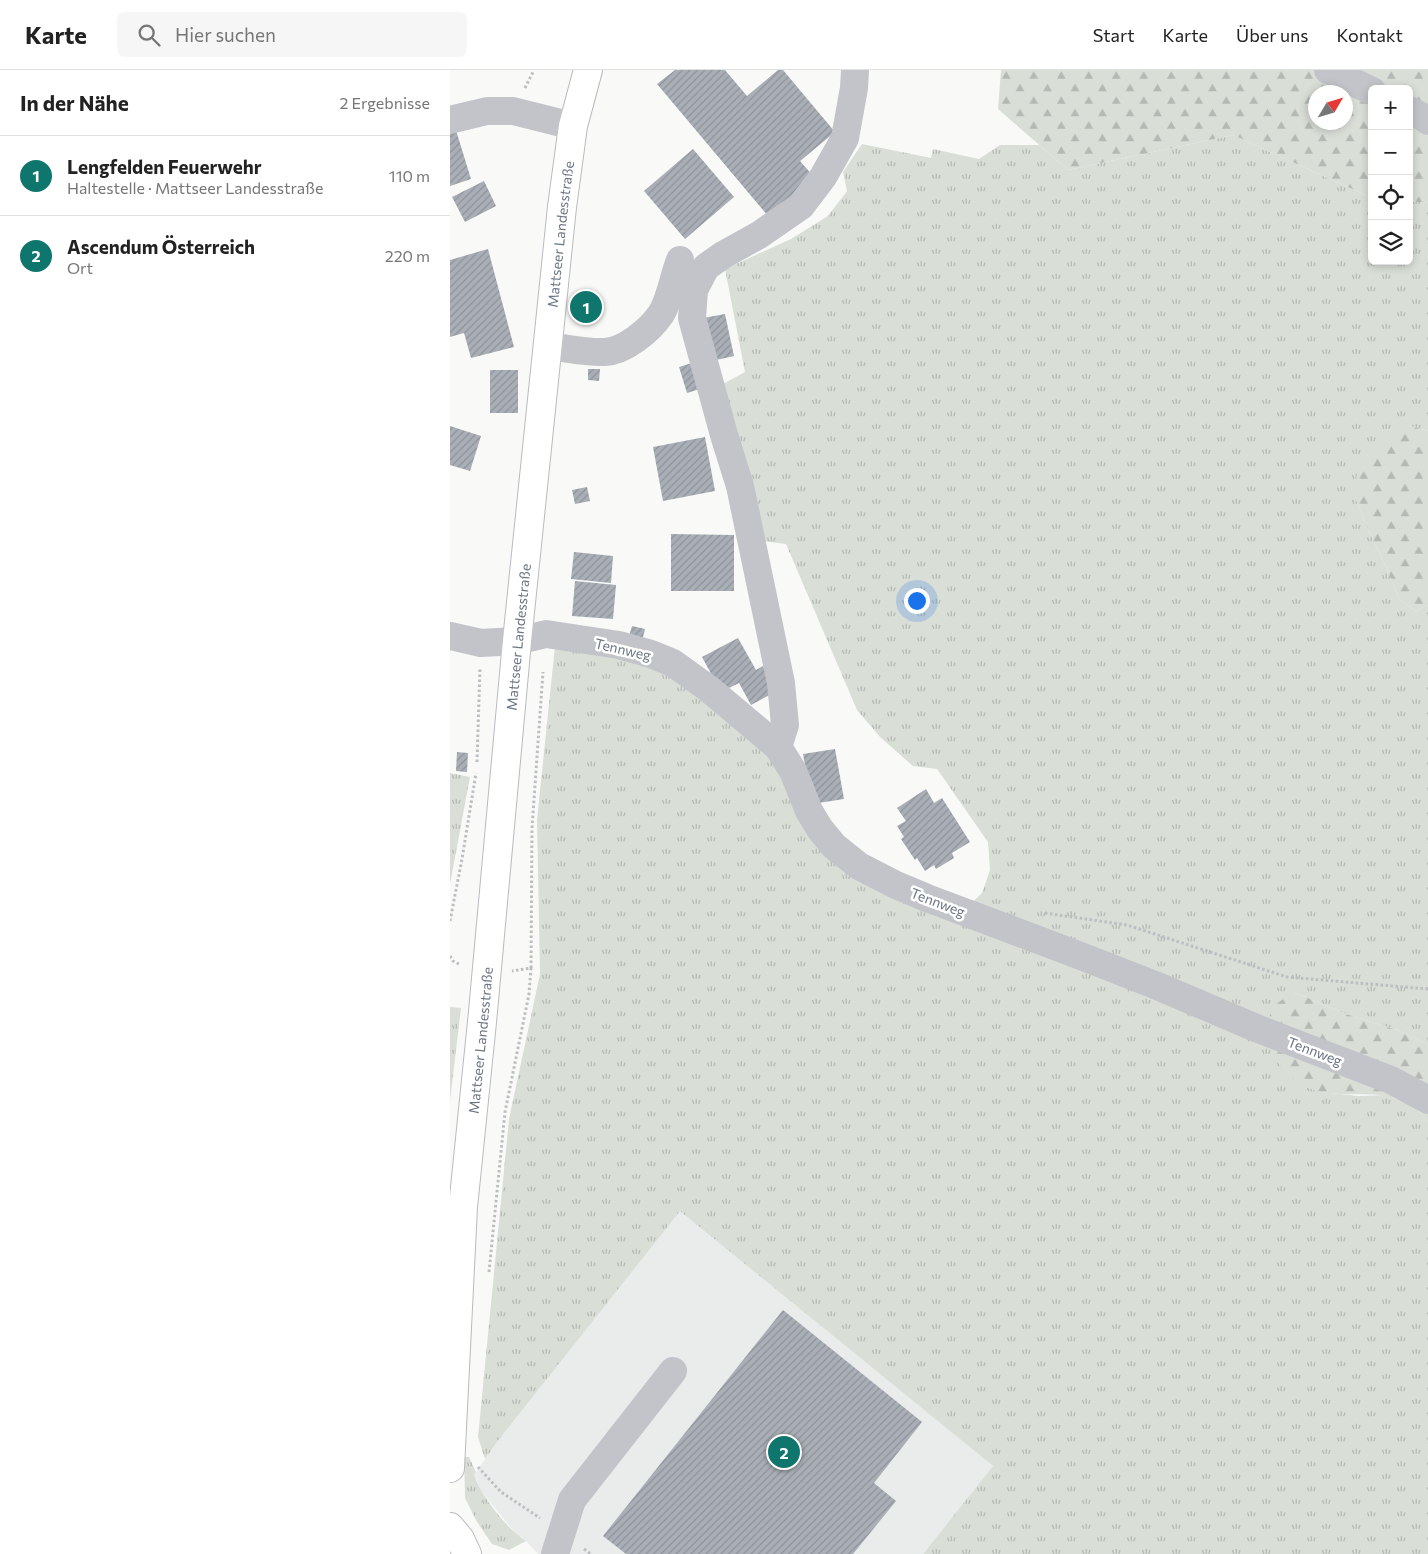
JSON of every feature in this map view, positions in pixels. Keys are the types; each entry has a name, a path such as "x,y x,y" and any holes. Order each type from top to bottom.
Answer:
{"main road":[{"name":"Mattseer Landesstraße","path":"450,1468 463,1207 517,641 562,207 573,126 588,70"},
{"name":"Mattseer Landesstraße","path":"450,1265 463,1207"},
{"path":"450,1527 460,1539 467,1554"}],"street":[{"path":"778,747 785,725 781,683 740,486 724,436 692,318 694,290 706,267 759,235 801,206 823,177 845,138 854,88 855,70"},
{"path":"1328,70 1368,90"},
{"path":"450,120 486,111 513,111 573,126"},
{"path":"1413,112 1428,121"},
{"path":"548,346 607,352 630,344 647,330 661,314 670,293 680,260"},
{"name":"Tennweg","path":"450,636 481,643 517,641 546,634 619,645 651,654 673,663 709,689 778,747 793,770 808,811 820,829 834,846 860,866 896,885 927,898 1109,967 1256,1028 1391,1080 1428,1100"},
{"path":"558,1544 572,1500 673,1371"}],"path":[{"path":"525,87 534,70"},
{"path":"488,1277 505,1112 529,994 531,968 532,828 546,634"},
{"path":"450,921 476,769 481,643"},
{"path":"1043,912 1127,925 1287,977 1428,988"},
{"path":"450,956 453,961 463,967"},
{"path":"512,971 531,968"},
{"path":"477,1459 478,1468 501,1492 525,1507 558,1544 590,1554"}],"shaded area":[{"path":"680,1210 993,1466 923,1554 538,1554 526,1541 516,1534 482,1492 474,1475 497,1442"}],"green space":[{"path":"1001,70 1428,70 1428,203 1413,201 1413,85 1368,85 1368,196 1233,135 1068,170 998,109"},
{"path":"1233,135 1368,196 1368,265 1413,265 1413,201 1428,203 1428,431 1407,425 1355,497 1399,599 1416,611 1428,605 1428,1044 1397,1030 1346,1014 1294,992 1321,1092 1359,1096 1387,1095 1413,1105 1428,1122 1428,1554 923,1554 993,1466 680,1211 485,1459 478,1437 509,1119 540,974 537,820 555,646 622,654 671,671 777,757 810,826 955,919 982,893 990,870 988,842 937,769 913,766 880,737 857,710 786,544 762,541 721,385 745,372 725,269 791,239 828,216 847,191 843,172 862,144 931,158 933,149 979,159 1000,145 1039,145 1068,170"},
{"path":"1407,425 1428,431 1428,605 1416,611 1399,599 1355,497 1357,471 1372,448"},
{"path":"450,773 470,777 450,884"},
{"path":"1294,992 1346,1014 1397,1030 1428,1044 1428,1122 1412,1105 1399,1099 1385,1096 1326,1093 1299,1083 1292,1077 1271,1056 1268,1021 1273,1006"},
{"path":"450,1007 461,1008 450,1101"},
{"path":"464,1457 469,1457 476,1472 474,1475 483,1493 503,1521 526,1541 509,1550 492,1544 477,1522 465,1498"}],"building":[{"path":"675,70 725,70 747,96 778,70 783,70 835,132 800,161 814,177 768,216 657,84"},
{"path":"455,127 471,179 450,186 450,129"},
{"path":"693,149 734,197 685,239 644,191"},
{"path":"484,181 496,206 465,222 452,197"},
{"path":"488,249 514,347 471,358 464,333 450,337 450,260"},
{"path":"725,314 734,356 712,361 703,318"},
{"path":"692,363 700,389 687,393 679,367"},
{"path":"588,369 600,369 599,381 588,380"},
{"path":"490,370 518,370 518,413 490,413"},
{"path":"450,426 481,436 470,471 450,465"},
{"path":"705,437 715,491 663,501 653,447"},
{"path":"587,487 590,501 575,504 572,490"},
{"path":"671,534 734,535 734,591 671,591"},
{"path":"574,552 613,556 611,583 571,579"},
{"path":"575,581 616,585 613,619 572,616"},
{"path":"632,626 645,629 642,641 629,637"},
{"path":"738,638 756,670 763,666 777,691 751,705 739,683 721,692 702,657"},
{"path":"835,749 844,799 812,804 803,754"},
{"path":"457,752 468,753 467,772 456,771"},
{"path":"926,789 934,803 942,798 970,842 952,853 954,858 936,869 934,865 925,871 901,839 904,837 897,826 906,821 897,808"},
{"path":"783,1310 922,1422 874,1483 896,1501 853,1554 626,1554 603,1536"}],"place":[{"name":"Lengfelden Feuerwehr","path":"586,307"},
{"name":"Ascendum Österreich","path":"784,1452"}]}
